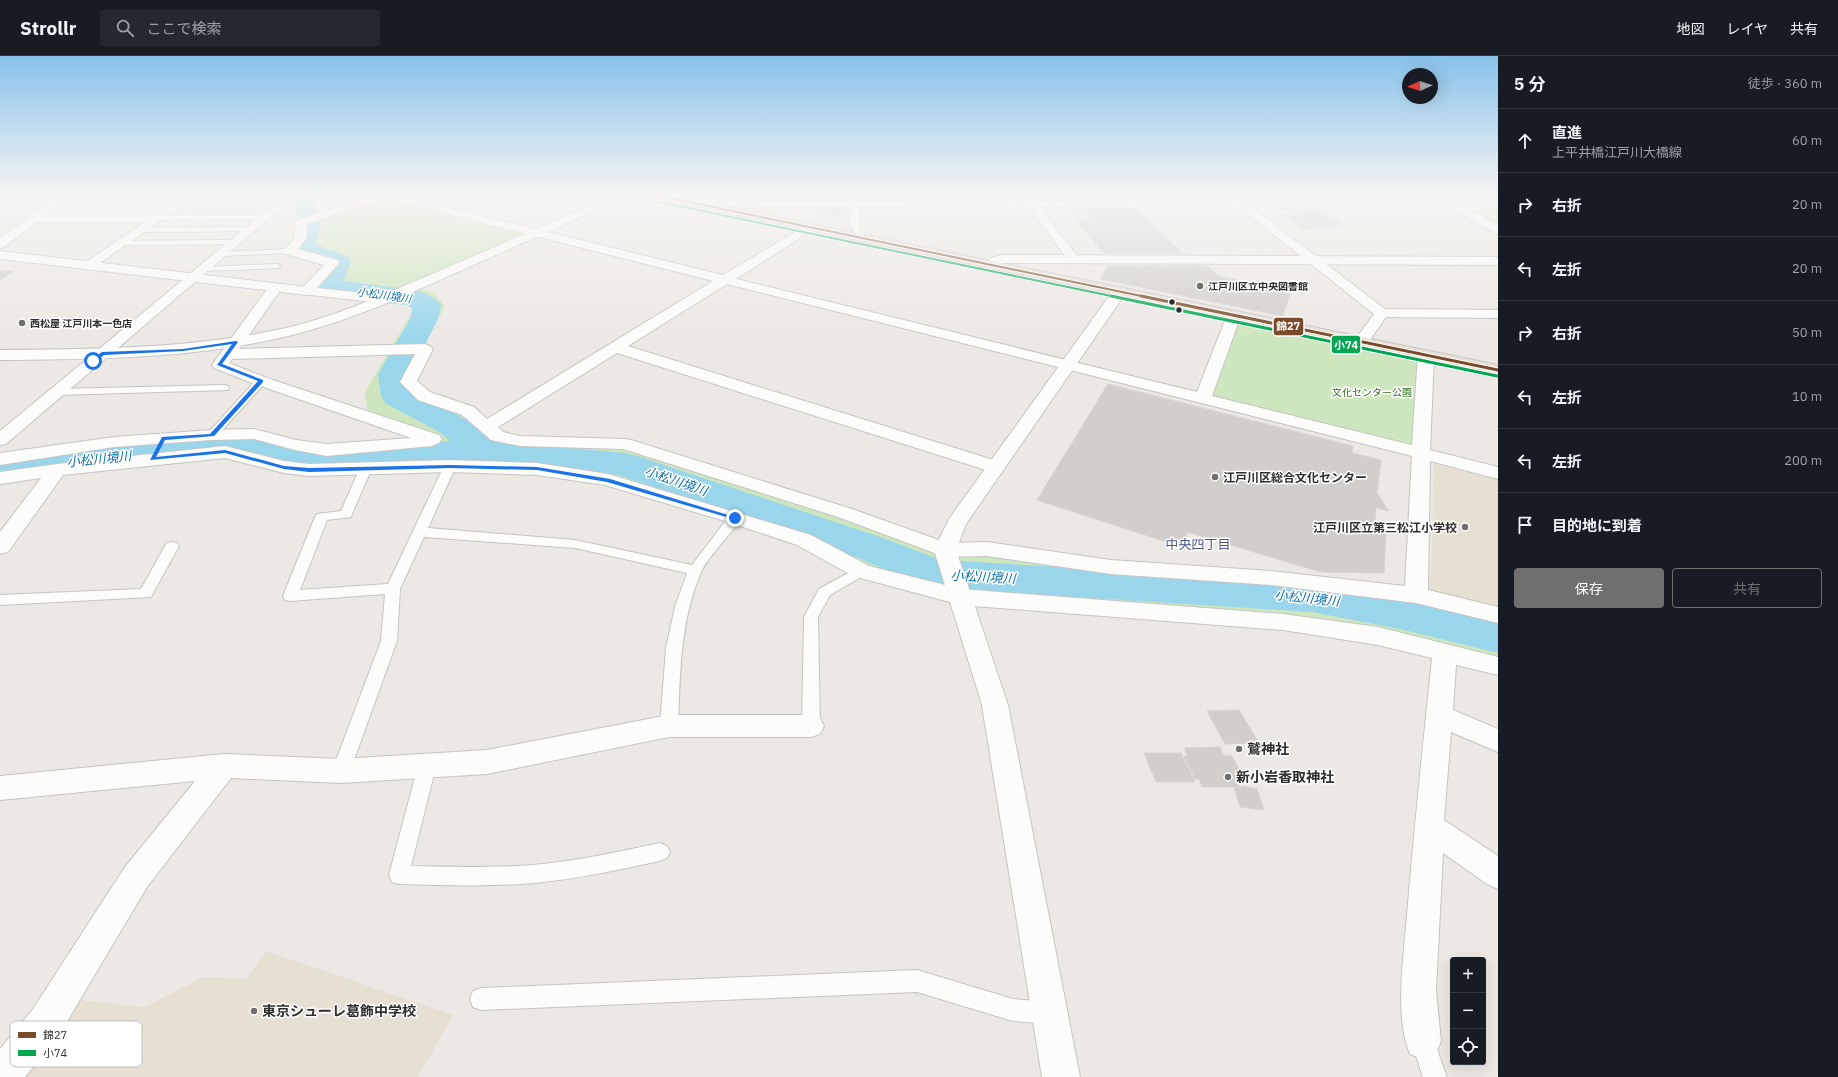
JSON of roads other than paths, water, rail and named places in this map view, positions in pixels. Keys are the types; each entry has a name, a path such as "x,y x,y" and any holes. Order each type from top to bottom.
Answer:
{"highway":[{"path":"893,244 1498,370"}],"street":[{"path":"88,265 120,244"},
{"path":"0,440 234,244"},
{"path":"295,244 290,251 333,263 307,291"},
{"path":"232,348 337,318 511,244"},
{"path":"579,244 1203,398 1498,473"},
{"path":"486,427 783,244"},
{"path":"1062,244 1074,260"},
{"path":"1293,244 1382,313 1498,314"},
{"path":"0,255 88,265 199,273 275,288 389,296"},
{"path":"993,264 1002,259 1498,261"},
{"path":"0,478 57,470 158,449 212,435 254,434 295,445 327,450 426,442 433,439 261,381 220,365 275,288"},
{"path":"1061,1077 995,705 952,573 956,524 1120,291"},
{"path":"1362,341 1382,313"},
{"path":"1203,398 1234,315"},
{"path":"615,347 996,467"},
{"path":"0,355 102,354 232,348 425,349 408,382 424,396 468,411 497,436 520,440 625,444 845,512 952,573"},
{"path":"1416,595 1426,355"},
{"path":"0,459 80,446 225,452 284,467 309,470 450,466 537,469 608,480 735,518 804,540 861,571 884,578 952,573 1378,636 1498,666"},
{"path":"4,538 57,470"},
{"path":"952,573 987,549 1111,567 1271,578 1416,595 1498,615"},
{"path":"1423,1041 1419,990 1429,826 1445,653"},
{"path":"1439,715 1498,741"},
{"path":"0,788 224,766 341,771 487,762 669,726 811,726"},
{"path":"47,1021 136,877 224,766"},
{"path":"1429,826 1498,874"},
{"path":"1,1077 10,1066"}],"lane":[{"path":"221,254 290,251"},
{"path":"199,273 276,266"},
{"path":"212,435 261,381"},
{"path":"57,392 224,388"},
{"path":"341,771 389,641 393,589 450,466"},
{"path":"366,468 346,514 322,517 290,596 393,589"},
{"path":"669,726 674,648 682,607 695,570 735,518"},
{"path":"420,532 575,544 695,570"},
{"path":"0,600 146,594 172,546"},
{"path":"811,726 811,617 824,592 853,577 861,571"},
{"path":"427,766 399,875 473,877 534,874 609,863 660,852"},
{"path":"481,999 917,982 1014,1010 1049,1013"},
{"path":"1423,1041 1435,1077"}],"waterway":[{"name":"小松川境川","path":"302,244 312,253 339,261 330,284 341,289 414,298 427,305 424,319 394,374 397,396 453,426 484,451"},
{"name":"小松川境川","path":"0,469 239,444 278,448 335,460 415,453 484,451"},
{"name":"小松川境川","path":"484,451 624,464 871,548 935,574 1312,597 1400,613 1498,636"}],"place":[{"name":"江戸川区立中央図書館","path":"1200,286"},
{"name":"西松屋 江戸川本一色店","path":"22,323"},
{"name":"江戸川区総合文化センター","path":"1215,477"},
{"name":"江戸川区立第三松江小学校","path":"1465,527"},
{"name":"鷲神社","path":"1239,749"},
{"name":"新小岩香取神社","path":"1228,777"},
{"name":"東京シューレ葛飾中学校","path":"254,1011"}],"district":[{"name":"中央四丁目","path":"1198,544"}],"park label":[{"name":"文化センター公園","path":"1372,392"}]}
